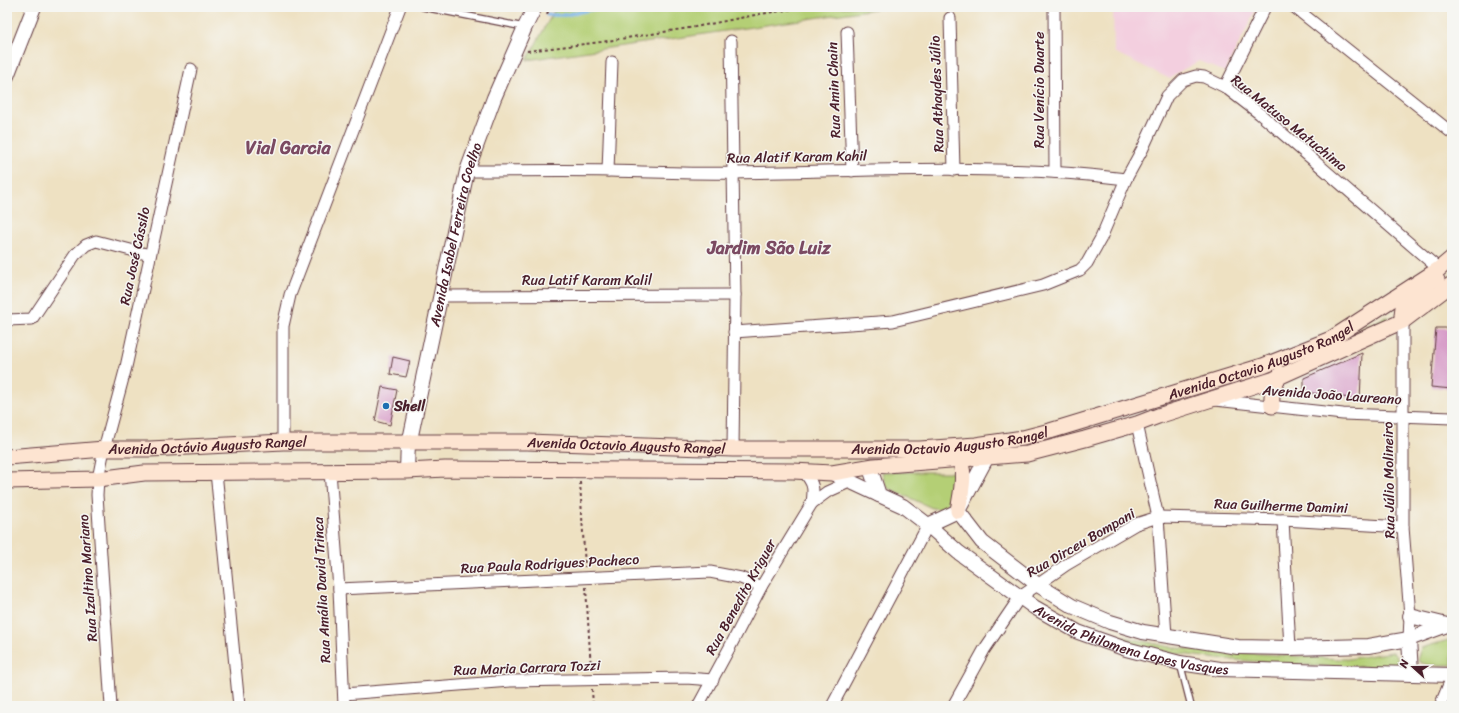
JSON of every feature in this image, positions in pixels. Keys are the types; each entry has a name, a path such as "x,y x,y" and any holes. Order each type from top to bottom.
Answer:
{"main road":[{"name":"Avenida Octavio Augusto Rangel","path":"408,442 527,442 733,449 920,449 976,445 1022,438 1050,431 1263,366 1330,339 1445,268 1452,258"},
{"path":"1404,322 1402,315 1403,307 1445,268"},
{"name":"Avenida Octavio Augusto Rangel","path":"407,471 453,469 832,473 874,466 1026,454 1137,424 1278,378 1404,322 1452,284"},
{"path":"1272,406 1271,393 1278,378 1287,366 1330,339"},
{"name":"Avenida Octávio Augusto Rangel","path":"7,457 104,449 150,449 283,442 408,442"},
{"path":"144,473 140,460 142,454 150,449"},
{"path":"874,466 879,460 886,456 920,449 952,453 959,460 963,476 958,511"},
{"name":"Avenida Octávio Augusto Rangel","path":"7,481 98,478 144,473 407,471"}],"street":[{"path":"7,76 34,7"},
{"path":"283,442 283,326 290,296 400,7"},
{"name":"Avenida Isabel Ferreira Coelho","path":"407,471 408,442 468,171 494,98 535,7"},
{"name":"Rua Venício Duarte","path":"1054,7 1055,172"},
{"path":"1226,87 1265,7"},
{"path":"1294,7 1452,133"},
{"name":"Rua Athaydes Júlio","path":"950,18 954,170"},
{"name":"Rua Amin Chain","path":"847,32 852,170"},
{"path":"731,41 735,295 733,449"},
{"path":"608,171 612,62"},
{"name":"Rua José Cássilo","path":"104,449 126,367 191,69"},
{"name":"Rua Matuso Matuchima","path":"734,332 893,321 1043,285 1080,270 1087,263 1101,238 1126,179 1143,148 1167,96 1183,80 1196,76 1204,77 1226,87 1445,268"},
{"name":"Rua Alatif Karam Kahil","path":"468,171 608,171 733,174 852,170 954,170 1055,172 1126,179"},
{"path":"7,320 32,319 75,255 86,245 96,241 150,255"},
{"name":"Rua Latif Karam Kalil","path":"440,296 735,295"},
{"name":"Rua Júlio Molineiro","path":"1404,322 1403,527 1410,616 1409,639"},
{"name":"Avenida João Laureano","path":"1210,399 1343,414 1452,418"},
{"path":"1137,424 1158,517 1166,636"},
{"name":"Rua Izaltino Mariano","path":"104,449 98,478 97,495 111,706"},
{"path":"832,706 928,525 958,511 987,457"},
{"path":"874,466 871,471 879,495"},
{"name":"Rua Amália David Trinca","path":"330,471 339,589 344,706"},
{"path":"216,472 239,706"},
{"path":"804,472 811,480 814,489 812,503"},
{"name":"Avenida Philomena Lopes Vasques","path":"832,473 848,482 903,506 928,525 958,552 1034,607 1084,634 1126,649 1180,663 1220,669 1411,673 1452,676"},
{"name":"Rua Benedito Kriguer","path":"700,705 761,587 812,503 827,492 848,482"},
{"name":"Avenida Philomena Lopes Vasques","path":"958,511 982,542 1038,584 1072,606 1110,622 1143,632 1238,647 1290,648 1368,646 1409,639 1450,625"},
{"name":"Rua Guilherme Damini","path":"1158,517 1283,520 1403,527"},
{"name":"Rua Dirceu Bompani","path":"1020,596 1066,565 1136,524 1158,517"},
{"path":"1283,520 1290,648"},
{"name":"Rua Paula Rodrigues Pacheco","path":"339,589 710,572 741,578 761,587"},
{"path":"953,706 984,650 1020,596"},
{"path":"1410,616 1450,625"},
{"path":"1409,639 1411,673"},
{"path":"1440,706 1452,676"},
{"name":"Rua Maria Carrara Tozzi","path":"344,694 510,681 686,678 712,680"}],"lane":[{"path":"423,7 525,27"},
{"path":"1180,663 1191,706"}],"path":[{"path":"526,52 695,27 760,14 807,7"}],"shaded area":[{"path":"1113,7 1257,7 1225,72 1199,61 1177,73 1170,79 1114,52"}],"green space":[{"path":"556,7 889,7 527,60"},
{"path":"1385,317 1388,317 1389,319 1388,323 1335,343"},
{"path":"882,472 953,472 953,489 951,498 949,502 940,509 932,508 886,487"},
{"path":"1083,628 1175,648 1339,659 1393,652 1397,656 1398,662 1396,666 1335,667 1219,659 1148,649"},
{"path":"1452,639 1452,665 1428,665 1419,662 1418,657 1421,648"}],"building":[{"path":"1436,328 1452,328 1452,389 1431,387"},
{"path":"1362,353 1360,401 1351,400 1350,398 1304,392 1304,378"},
{"name":"Shell","path":"393,357 410,361 406,377 390,374"},
{"name":"Shell","path":"382,387 397,390 390,425 375,421"}],"waterway":[{"path":"547,15 565,15 603,7"}],"place":[{"name":"Shell","path":"386,406"}],"district":[{"name":"Vial Garcia","path":"288,148"},
{"name":"Jardim São Luiz","path":"769,248"}]}
